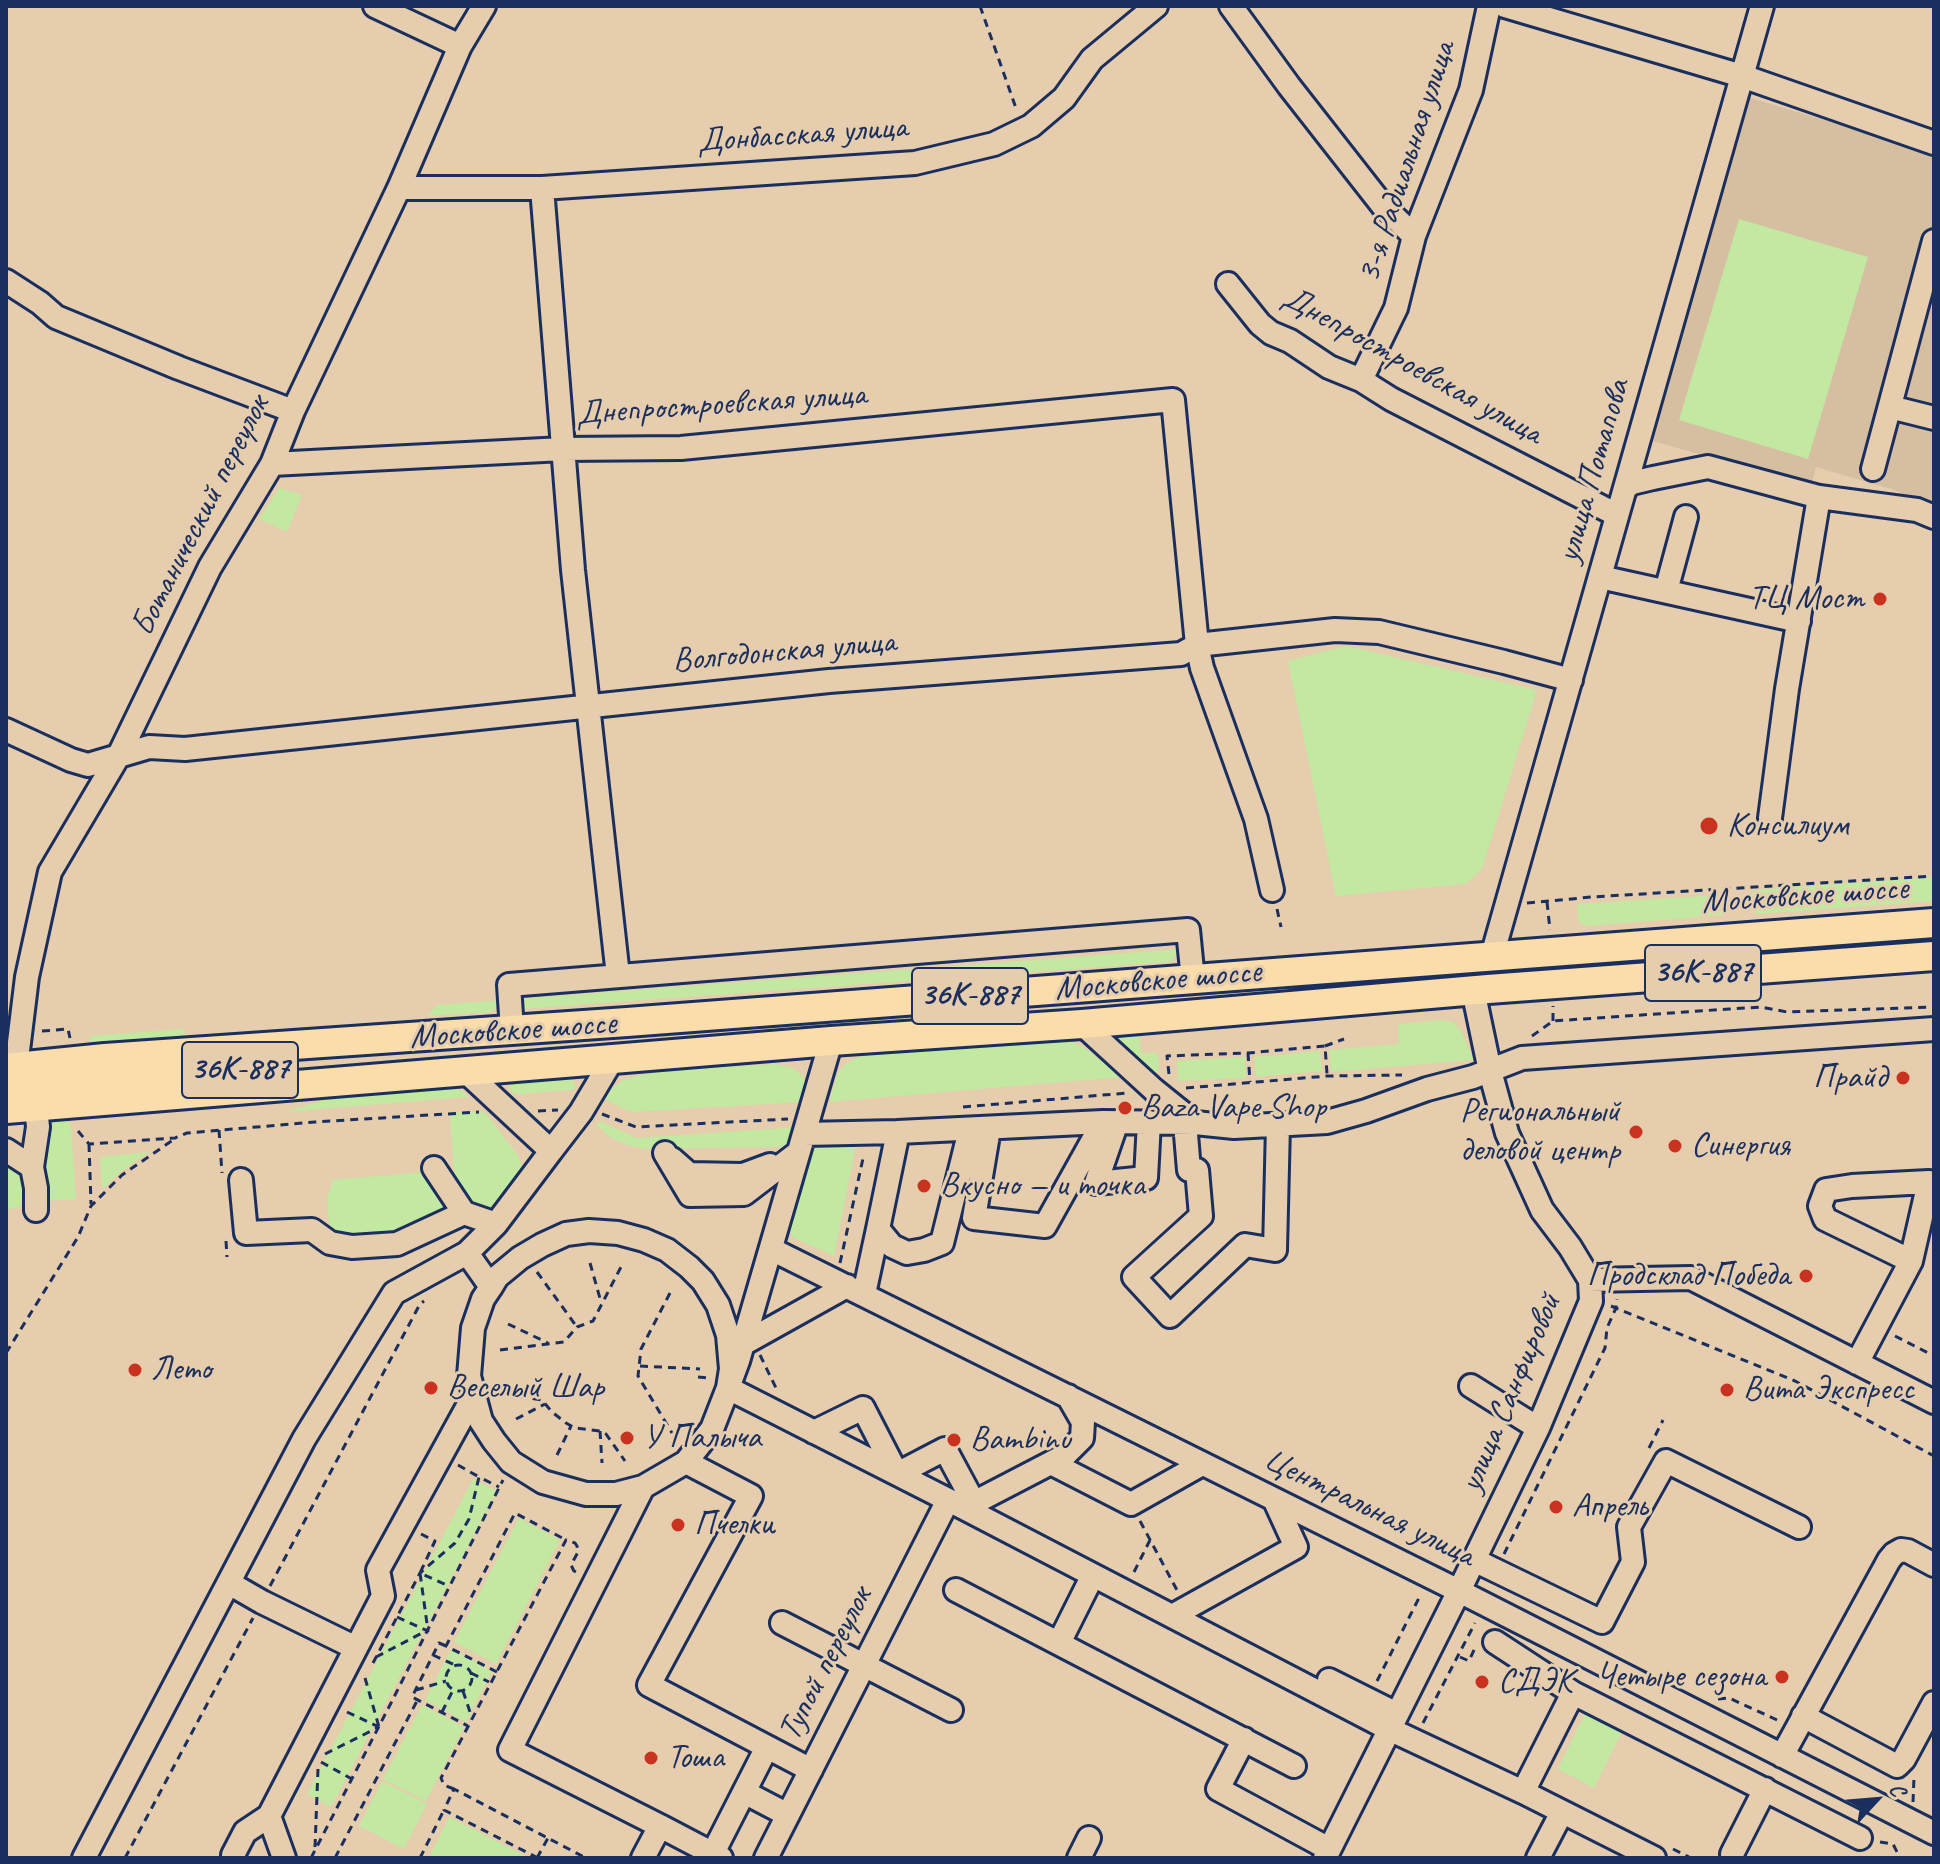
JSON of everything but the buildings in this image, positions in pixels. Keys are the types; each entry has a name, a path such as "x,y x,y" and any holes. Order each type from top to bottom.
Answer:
{"main road":[{"name":"Московское шоссе","path":"6,1109 831,1041 1082,1024 1484,973 1934,923"},
{"name":"Московское шоссе","path":"9,1074 106,1079 1934,941"},
{"name":"Московское шоссе","path":"9,1074 121,1056 1193,980 1484,973 1934,956"}],"street":[{"path":"375,6 460,46"},
{"name":"Ботанический переулок","path":"9,1074 20,1032 27,977 50,872 119,755 210,567 272,464 293,411 399,188 460,46 484,6"},
{"name":"Донбасская улица","path":"399,188 542,188 915,163 994,144 1031,126 1064,98 1092,59 1156,6"},
{"path":"1231,6 1383,206 1414,236"},
{"name":"3-я Радиальная улица","path":"1361,380 1396,308 1414,236 1471,90 1489,6"},
{"path":"1505,6 1742,76 1934,143"},
{"name":"улица Потапова","path":"1484,973 1571,680 1762,6"},
{"path":"542,188 573,570 618,976"},
{"path":"1873,469 1934,241"},
{"path":"6,281 56,317 293,411"},
{"name":"Днепростроевская улица","path":"1228,284 1271,333 1290,341 1329,367 1361,380 1391,399 1617,515"},
{"name":"Днепростроевская улица","path":"272,464 563,449 681,448 1173,400 1197,645"},
{"path":"1890,407 1934,418"},
{"path":"1625,488 1632,483 1708,467 1819,497 1917,510 1934,517"},
{"path":"1770,818 1787,689 1819,497"},
{"path":"1666,591 1686,517"},
{"path":"1600,577 1799,621"},
{"name":"Волгодонская улица","path":"6,730 88,765 149,747 185,749 829,681 1181,654 1197,645 1335,630 1379,632 1571,680"},
{"path":"1197,645 1202,668 1256,819 1272,890"},
{"path":"512,1030 509,985 1188,930 1193,980"},
{"name":"улица Санфировой","path":"1327,1853 1538,1428 1591,1301 1590,1280 1542,1210 1507,1133 1490,1071 1484,973"},
{"path":"1082,1024 1162,1090 1190,1123 1189,1170 1197,1170 1201,1216 1134,1277 1170,1316 1245,1245 1275,1250 1278,1125"},
{"path":"806,1126 869,1133 1110,1122 1234,1127 1327,1122 1522,1058 1934,1029"},
{"path":"743,1344 703,1281 667,1250 618,1233 589,1231 566,1234 542,1245 497,1277 483,1299 473,1328 469,1376 481,1421 494,1441 511,1462 543,1482 586,1494 616,1494 643,1487 686,1462 712,1429 728,1388 743,1344 831,1041"},
{"path":"84,1858 304,1439 394,1293 467,1253 496,1224 581,1112 612,1060"},
{"path":"464,1070 551,1151"},
{"path":"36,1106 38,1127 32,1167 36,1210"},
{"path":"1110,1122 1096,1183 1146,1178 1149,1122"},
{"path":"980,1129 974,1218 1045,1226 1110,1122"},
{"path":"878,1229 892,1246 907,1253 942,1243 980,1129"},
{"path":"743,1344 849,1287 878,1229 898,1132"},
{"path":"6,1150 32,1167"},
{"path":"665,1153 689,1174 743,1175 795,1155 744,1194 690,1195 665,1153"},
{"path":"434,1168 464,1213 496,1224"},
{"path":"1857,1363 1911,1261 1931,1181 1826,1190 1820,1206 1825,1219 1911,1261"},
{"path":"232,1183 246,1233 312,1230 330,1243 352,1247 397,1244 464,1213"},
{"name":"Центральная улица","path":"771,1249 1485,1604 1934,1833"},
{"path":"467,1253 491,1287"},
{"path":"1590,1280 1691,1278 1934,1402"},
{"path":"718,1305 728,1335 731,1369 728,1388"},
{"path":"1471,1386 1538,1428"},
{"path":"728,1388 962,1504 1093,1575 1179,1612 1393,1722"},
{"path":"962,1504 1064,1456 1082,1438 1083,1422 1068,1396"},
{"path":"233,1858 245,1832 269,1816 366,1652 383,1596 378,1570 473,1397"},
{"path":"814,1432 863,1408 897,1474"},
{"path":"897,1474 945,1449 962,1504"},
{"path":"1474,1560 1602,1622 1633,1562 1629,1527 1666,1461 1799,1527"},
{"path":"686,1462 751,1496 649,1685 811,1770"},
{"path":"1051,1463 1131,1504 1202,1464"},
{"path":"643,1487 510,1750 717,1856 767,1747"},
{"path":"1179,1612 1296,1547 1274,1499"},
{"name":"Тупой переулок","path":"766,1858 864,1665 962,1504"},
{"path":"1782,1756 1889,1560 1901,1550 1934,1565"},
{"path":"1059,1643 1093,1575"},
{"path":"229,1583 366,1652"},
{"path":"956,1590 1294,1766"},
{"path":"782,1623 951,1710"},
{"path":"1486,1645 1573,1693 1860,1838"},
{"path":"1329,1680 1368,1699 1414,1741 1654,1858"},
{"path":"1523,1792 1573,1693"},
{"path":"1800,1723 1897,1766 1904,1759 1934,1703"},
{"path":"1244,1739 1218,1789 1327,1853"},
{"path":"1732,1854 1765,1789"},
{"path":"744,1792 788,1815"},
{"path":"1538,1858 1562,1812"},
{"path":"269,1816 284,1858"},
{"path":"643,1858 660,1826"}],"path":[{"path":"980,6 1014,98 1022,130"},
{"path":"1527,903 1934,876"},
{"path":"1547,902 1550,938"},
{"path":"1553,1021 1554,998"},
{"path":"1527,1039 1553,1021 1761,1007 1787,1012 1934,1007"},
{"path":"20,1032 68,1029 71,1040"},
{"path":"1162,1090 1167,1056 1325,1046 1344,1039"},
{"path":"1325,1046 1327,1076"},
{"path":"1248,1053 1250,1082"},
{"path":"951,1108 1327,1076 1405,1075"},
{"path":"6,1353 78,1237 91,1206 122,1175 187,1133 451,1112 557,1110 601,1114 636,1127 806,1126"},
{"path":"219,1130 232,1183"},
{"path":"78,1131 89,1144 91,1206"},
{"path":"849,1287 869,1133"},
{"path":"89,1144 175,1138"},
{"path":"590,1263 602,1305"},
{"path":"500,1350 564,1342 577,1327 593,1321 622,1265"},
{"path":"1495,1571 1605,1348 1607,1328 1616,1308 1618,1279"},
{"path":"543,1281 577,1327"},
{"path":"670,1293 641,1349 638,1376 672,1433"},
{"path":"265,1596 420,1304 432,1295"},
{"path":"1616,1308 1795,1381 1934,1456"},
{"path":"508,1324 549,1344"},
{"path":"1876,1326 1934,1356"},
{"path":"640,1366 700,1369"},
{"path":"505,1394 542,1400 571,1426 606,1434 625,1461"},
{"path":"516,1419 545,1403"},
{"path":"1649,1448 1663,1420"},
{"path":"557,1455 571,1426"},
{"path":"600,1431 602,1463"},
{"path":"311,1858 511,1462"},
{"path":"420,1573 455,1543 469,1519 479,1477 499,1487"},
{"path":"1131,1504 1179,1612"},
{"path":"446,1646 515,1513 575,1543 578,1552 571,1565"},
{"path":"366,1652 397,1617 435,1541 403,1524"},
{"path":"566,1540 441,1778 444,1785 586,1858"},
{"path":"420,1573 449,1586"},
{"path":"420,1573 428,1631"},
{"path":"1368,1699 1425,1586"},
{"path":"1414,1741 1485,1604"},
{"path":"125,1858 259,1606"},
{"path":"397,1617 428,1631"},
{"path":"366,1652 428,1631"},
{"path":"468,1726 412,1697 439,1643 497,1672"},
{"path":"1458,1656 1469,1661 1486,1645"},
{"path":"366,1652 371,1667"},
{"path":"433,1655 465,1666 471,1673 491,1683"},
{"path":"465,1666 469,1657"},
{"path":"455,1665 447,1671 446,1681 453,1690 463,1691 472,1683 471,1673"},
{"path":"359,1689 365,1678 379,1727"},
{"path":"416,1690 446,1681"},
{"path":"442,1712 453,1690"},
{"path":"463,1691 472,1718"},
{"path":"1720,1700 1729,1698 1800,1723"},
{"path":"335,1858 418,1699"},
{"path":"347,1712 379,1727"},
{"path":"325,1755 379,1727"},
{"path":"311,1781 332,1740"},
{"path":"321,1762 352,1779"},
{"path":"1913,1768 1913,1822"},
{"path":"315,1851 318,1769"},
{"path":"420,1858 454,1789"},
{"path":"444,1810 538,1858 548,1838"},
{"path":"1860,1838 1893,1844 1900,1858"}],"shaded area":[{"path":"1744,96 1934,153 1934,506 1891,489 1816,467 1811,486 1646,439"}],"green space":[{"path":"1739,219 1868,257 1808,459 1679,420"},
{"path":"279,488 302,495 287,532 259,519"},
{"path":"1346,646 1537,690 1482,869 1466,884 1336,896 1288,661"},
{"path":"1934,877 1934,901 1757,914 1750,908 1754,890"},
{"path":"1721,895 1723,915 1588,926 1578,919 1577,904"},
{"path":"1180,949 1171,962 521,1009 517,999"},
{"path":"503,1000 492,1012 428,1016 436,1005"},
{"path":"1453,1022 1460,1029 1474,1060 1331,1072 1329,1050 1399,1044 1398,1024"},
{"path":"184,1029 186,1047 91,1054 90,1036"},
{"path":"1139,1032 1141,1053 1158,1053 1159,1072 1149,1072 1113,1038 1116,1034"},
{"path":"1061,1040 1085,1048 1122,1077 829,1102 838,1072 846,1064 866,1055"},
{"path":"1320,1051 1322,1071 1256,1077 1254,1057"},
{"path":"1245,1057 1246,1078 1178,1081 1177,1061"},
{"path":"777,1064 802,1075 807,1084 802,1102 634,1112 601,1097 624,1079 660,1071"},
{"path":"566,1078 576,1085 573,1090 520,1094 508,1088 520,1080"},
{"path":"446,1086 463,1091 468,1097 284,1112 349,1093"},
{"path":"484,1111 517,1154 523,1176 502,1204 491,1209 473,1209 455,1189 450,1113"},
{"path":"64,1119 71,1125 76,1199 40,1201 47,1122"},
{"path":"599,1121 637,1138 802,1127 799,1135 781,1147 643,1149 611,1138 596,1125"},
{"path":"856,1145 834,1256 792,1237 786,1215 803,1156 814,1148"},
{"path":"149,1152 119,1173 102,1190 100,1157"},
{"path":"6,1162 15,1169 26,1189 20,1207 6,1210"},
{"path":"436,1171 450,1220 362,1241 337,1233 329,1224 327,1199 333,1180"},
{"path":"473,1479 497,1491 331,1807 307,1794"},
{"path":"519,1518 560,1540 496,1664 454,1642"},
{"path":"451,1649 492,1671 466,1722 425,1700"},
{"path":"422,1705 464,1727 426,1801 383,1779"},
{"path":"1585,1714 1622,1732 1594,1788 1558,1769"},
{"path":"382,1781 427,1804 404,1849 359,1826"},
{"path":"449,1817 529,1858 429,1858"}],"place":[{"name":"ТЦ Мост","path":"1880,599"},
{"name":"Консилиум","path":"1709,826"},
{"name":"Прайд","path":"1903,1078"},
{"name":"Baza Vape Shop","path":"1125,1108"},
{"name":"Региональный деловой центр","path":"1636,1132"},
{"name":"Синергия","path":"1675,1146"},
{"name":"Вкусно — и точка","path":"924,1186"},
{"name":"Продсклад Победа","path":"1806,1276"},
{"name":"Лето","path":"135,1370"},
{"name":"Веселый Шар","path":"431,1388"},
{"name":"Вита Экспресс","path":"1727,1390"},
{"name":"У Палыча","path":"627,1438"},
{"name":"Bambinu","path":"954,1440"},
{"name":"Апрель","path":"1556,1507"},
{"name":"Пчелки","path":"678,1525"},
{"name":"Четыре сезона","path":"1782,1677"},
{"name":"СДЭК","path":"1482,1682"},
{"name":"Тоша","path":"651,1758"}]}
